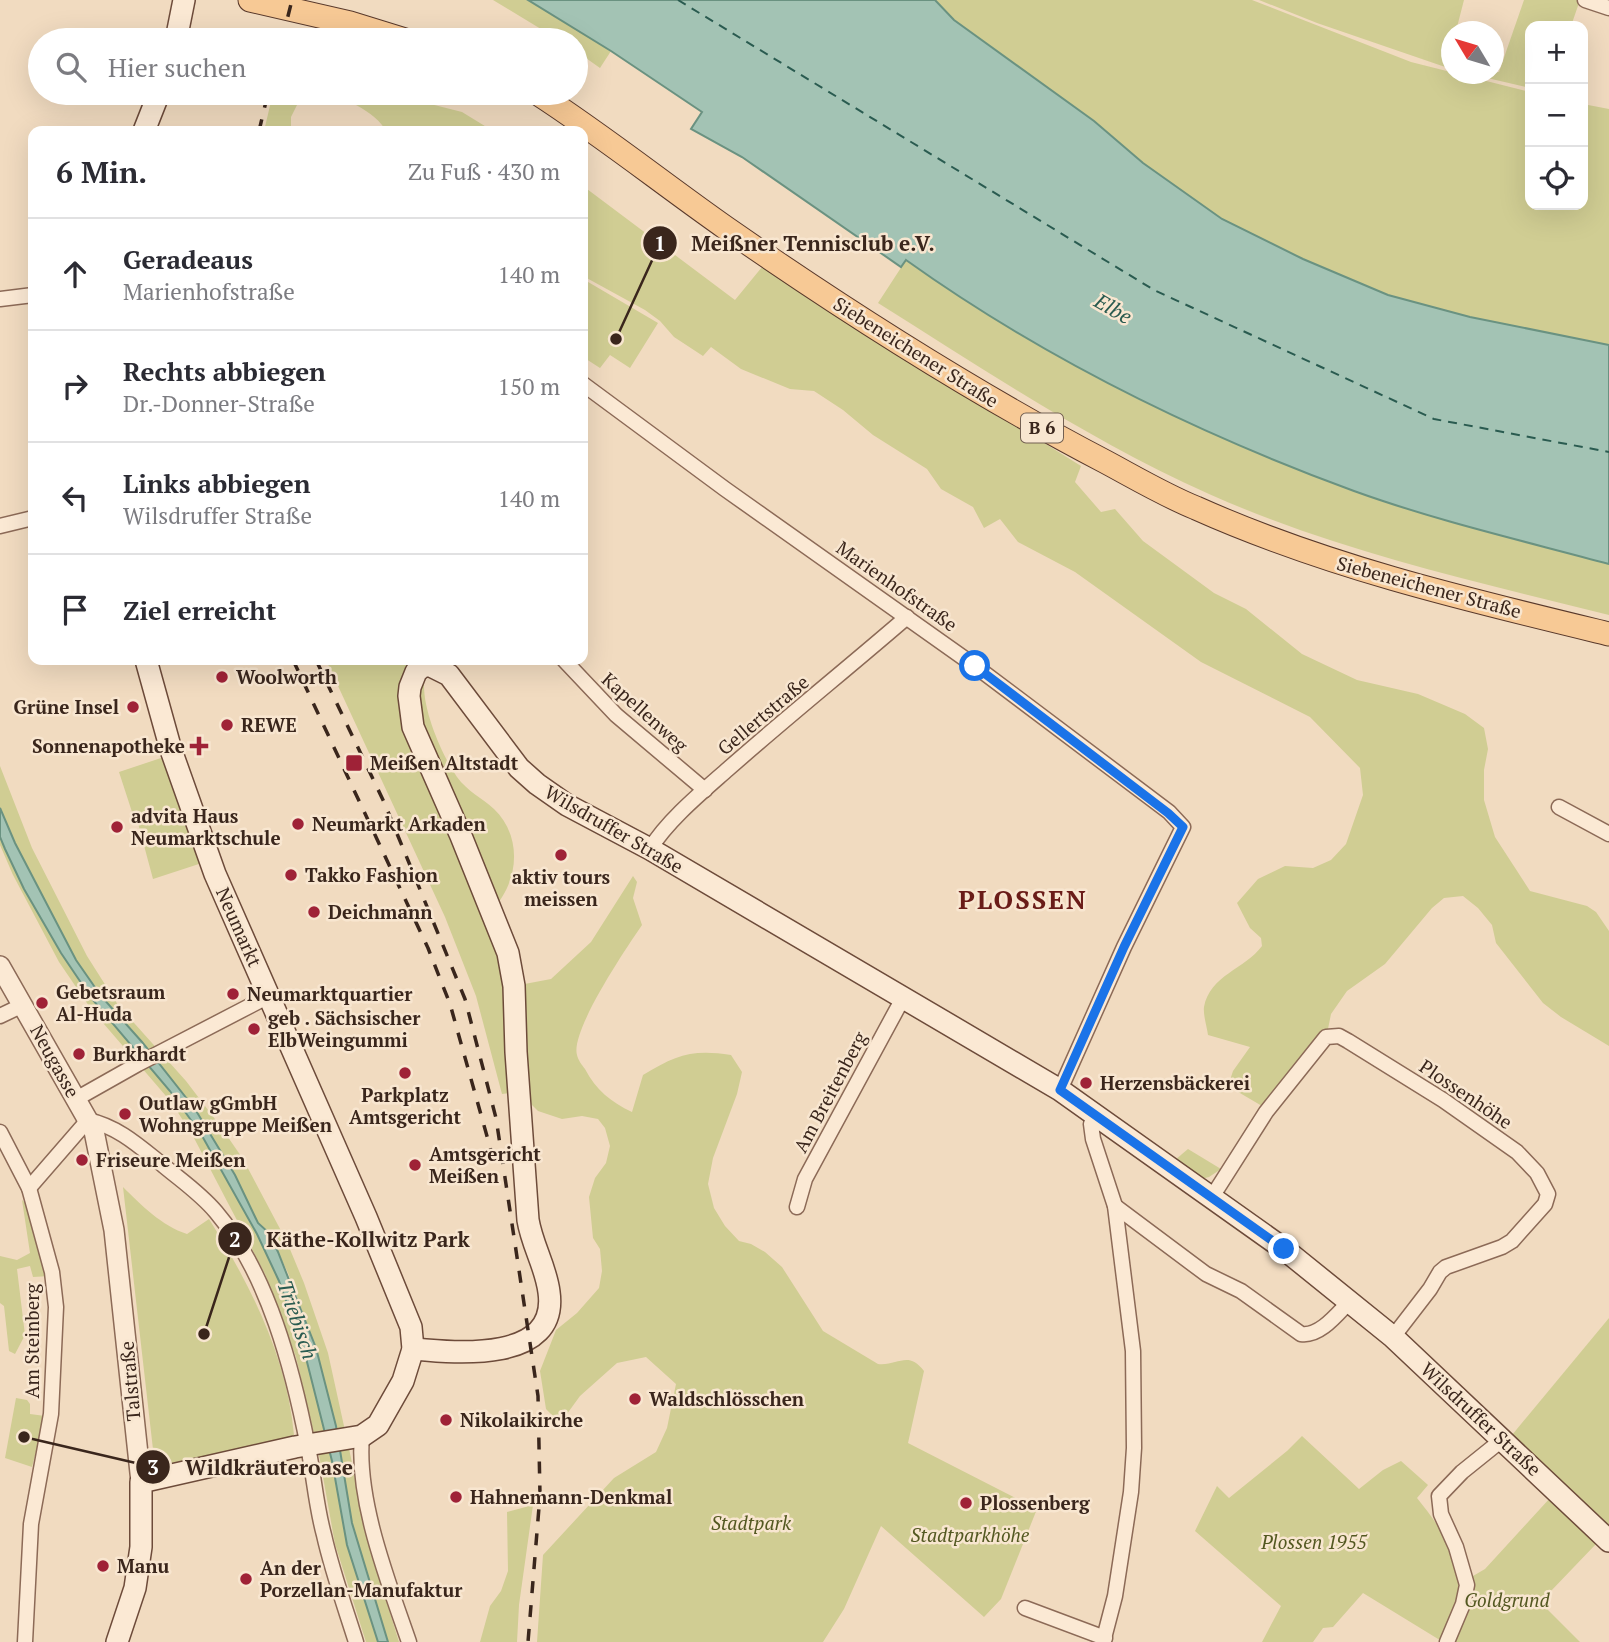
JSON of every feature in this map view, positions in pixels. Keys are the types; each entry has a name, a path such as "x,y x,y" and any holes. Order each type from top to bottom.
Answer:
{"main road":[{"path":"178,28 184,0"},
{"path":"250,0 366,28"},
{"path":"146,126 154,105"},
{"name":"Siebeneichener Straße","path":"554,105 583,126"},
{"name":"Siebeneichener Straße","path":"588,129 728,229 901,344 1035,425 1193,507 1277,542 1348,566 1441,593 1609,634"},
{"name":"Neumarkt","path":"147,665 171,750 215,874 408,1320 413,1349"},
{"name":"Wilsdruffer Straße","path":"413,1349 474,1351 521,1344 538,1331 550,1305 546,1276 532,1241 528,1220 514,986 508,953 413,727 409,696 411,681 423,666 431,666 449,675 512,759 537,784 567,804 650,849 1060,1090 1284,1249 1393,1337 1609,1541"},
{"path":"141,1482 191,1469 354,1437 378,1425 392,1404 408,1369 413,1349"},
{"name":"Talstraße","path":"117,1642 135,1588 141,1546 141,1482"}],"street":[{"path":"1585,0 1609,8"},
{"path":"0,299 28,296"},
{"name":"Marienhofstraße","path":"588,388 725,489 997,682 1183,827 1124,947 1060,1090"},
{"path":"0,526 28,519"},
{"name":"Gellertstraße","path":"650,849 658,835 705,790 907,617"},
{"name":"Kapellenweg","path":"569,665 616,715 705,790"},
{"path":"1559,807 1609,834"},
{"name":"Neugasse","path":"0,967 88,1120"},
{"path":"76,1099 138,1063 269,996"},
{"name":"Am Breitenberg","path":"797,1207 805,1179 903,998"},
{"path":"0,1016 23,1005"},
{"name":"Plossenhöhe","path":"1212,1197 1266,1112 1326,1037 1339,1036 1349,1041 1443,1100 1517,1152 1537,1173 1548,1194 1545,1204 1512,1241 1446,1267 1440,1272 1393,1337"},
{"path":"1025,1608 1104,1640 1121,1563 1134,1448 1133,1351 1115,1206 1093,1139 1091,1124 1097,1115"},
{"path":"29,1188 88,1120 105,1124 126,1135 217,1212 242,1249 267,1301 291,1373 313,1445 323,1534 356,1642"},
{"name":"Talstraße","path":"88,1120 94,1131 114,1230 141,1482"},
{"name":"Am Steinberg","path":"0,1132 29,1188 52,1272 56,1307 51,1414 31,1524 25,1642"},
{"path":"1115,1206 1206,1275 1241,1291 1301,1334 1312,1334 1320,1329 1350,1301"},
{"path":"354,1437 371,1520 409,1642"},
{"path":"1447,1642 1463,1604 1467,1585 1456,1547 1441,1514 1439,1496 1462,1472 1503,1439"}],"green space":[{"path":"493,0 528,0 574,28 539,28"},
{"path":"935,0 1252,0 1411,62 1441,70 1441,84 1498,84 1525,91 1525,210 1588,210 1588,105 1609,109 1609,345 1470,317 1388,295 1303,259 1222,219 1143,163 1094,121 953,20"},
{"path":"1259,0 1464,0 1459,21 1441,21 1441,66"},
{"path":"1524,0 1580,0 1573,21 1525,21 1525,87 1504,82 1504,58"},
{"path":"588,37 611,51 600,68 588,60"},
{"path":"270,105 297,105 291,117 291,126 265,126"},
{"path":"356,105 434,105 462,112 485,126 382,126"},
{"path":"588,190 735,300 762,267 880,344 1081,466 1075,482 1101,512 1115,509 1143,541 1214,593 1246,609 1302,654 1357,680 1418,694 1465,714 1484,728 1488,749 1484,770 1484,800 1495,837 1530,891 1587,906 1596,912 1609,931 1609,1046 1543,1003 1496,943 1492,925 1478,908 1463,896 1444,898 1432,908 1385,964 1347,991 1331,1014 1327,1034 1278,1085 1262,1106 1228,1086 1233,1071 1250,1047 1208,1035 1204,1007 1213,987 1262,946 1261,938 1250,928 1237,903 1258,879 1285,866 1313,868 1331,860 1346,844 1363,795 1360,768 1310,717 1201,662 1075,572 1018,542 1000,519 984,528 973,507 941,489 927,469 873,435 843,410 814,391 790,389 741,369 711,347 703,356 674,337 660,321 588,279"},
{"path":"906,260 958,296 1066,361 1236,444 1354,491 1416,512 1609,564 1609,615 1456,577 1356,548 1257,514 1166,474 1081,429 878,303"},
{"path":"588,282 658,323 630,368 610,355 600,368 588,360"},
{"name":"Stadtpark","path":"328,665 428,665 424,680 425,697 430,721 440,746 461,782 494,809 510,833 514,860 512,873 501,899 492,910 514,986 551,979 591,942 633,876 637,882 633,898 642,925 591,1009 577,1043 578,1059 599,1089 611,1100 632,1112 643,1075 655,1068 675,1058 695,1053 731,1055 742,1072 737,1094 713,1158 708,1184 714,1208 725,1226 739,1241 765,1252 782,1267 823,1331 878,1364 908,1360 924,1371 908,1443 1037,1509 1001,1599 984,1617 881,1526 844,1609 823,1642 537,1642 543,1555 614,1478 656,1452 667,1428 676,1384 646,1357 617,1363 580,1396 564,1418 556,1419 546,1409 540,1371 556,1330 577,1313 599,1288 602,1271 600,1249 593,1238 589,1197 595,1178 606,1163 610,1146 605,1128 598,1119 582,1116 562,1119 538,1111 519,1092 502,1094 476,996 445,917"},
{"path":"164,757 202,863 153,879 135,812 132,812 119,772"},
{"path":"0,766 32,848 87,956 118,1005 186,1081 221,1127 243,1159 287,1242 328,1353 364,1529 399,1642 388,1642 352,1523 336,1426 316,1348 288,1273 269,1233 258,1223 235,1175 195,1109 142,1042 101,996 76,960 15,843 0,808"},
{"path":"0,837 24,889 61,953 201,1134 257,1234 279,1281 305,1354 332,1461 347,1545 378,1642 366,1642 335,1544 320,1460 296,1357 265,1274 194,1138 172,1103 91,1009 59,962 13,875 0,845"},
{"path":"1188,1149 1221,1169 1201,1179 1175,1160"},
{"path":"123,1187 161,1220 187,1234 209,1219 239,1269 264,1322 284,1377 294,1435 286,1440 165,1465 158,1464 154,1458"},
{"path":"22,1200 30,1207 50,1276 33,1277 30,1266 17,1269 25,1335 15,1354 9,1351 4,1306 0,1303 0,1256 17,1260 30,1253"},
{"path":"1609,1318 1609,1525 1512,1435"},
{"path":"16,1398 27,1400 30,1414 45,1416 32,1467 5,1458"},
{"name":"Plossen 1955","path":"1302,1436 1359,1489 1383,1470 1401,1461 1428,1485 1417,1498 1450,1546 1459,1573 1458,1601 1443,1642 1363,1593 1333,1627 1323,1628 1313,1642 1262,1642 1281,1606 1195,1531 1217,1486 1229,1498"},
{"name":"Goldgrund","path":"1551,1497 1596,1544 1550,1592 1545,1607 1580,1642 1452,1642 1465,1612 1473,1576 1485,1569"},
{"path":"533,1505 519,1605 517,1642 480,1642 490,1606 501,1591 508,1571 507,1512"}],"water":[{"name":"Elbe","path":"528,0 935,0 954,20 1094,121 1143,163 1222,219 1303,259 1388,295 1470,317 1609,345 1609,564 1449,521 1354,491 1237,444 1122,390 1012,329 906,260 901,267 742,157 691,129 702,112 588,37 588,28 574,28"},
{"name":"Triebisch","path":"0,808 15,843 76,960 101,996 142,1042 195,1109 235,1175 258,1223 269,1233 278,1252 316,1348 336,1426 352,1523 388,1642 378,1642 347,1545 332,1461 305,1354 279,1281 257,1234 201,1134 170,1091 92,999 61,953 24,889 5,849 0,837"}],"ferry route":[{"path":"678,0 1154,290 1434,419 1609,452"}],"railway":[{"path":"285,28 292,0"},
{"path":"260,126 265,105"},
{"path":"295,665 428,948 450,1004 492,1154"},
{"path":"318,665 384,802 465,999 496,1118 538,1396 540,1495 528,1642"}],"place":[{"name":"Meißner Tennisclub e.V.","path":"616,339"},
{"name":"Woolworth","path":"222,677"},
{"name":"Grüne Insel","path":"133,707"},
{"name":"REWE","path":"227,725"},
{"name":"Sonnenapotheke","path":"199,746"},
{"name":"Meißen Altstadt","path":"354,763"},
{"name":"Neumarkt Arkaden","path":"298,824"},
{"name":"advita Haus Neumarktschule","path":"117,827"},
{"name":"aktiv tours meissen","path":"561,855"},
{"name":"Takko Fashion","path":"291,875"},
{"name":"Deichmann","path":"314,912"},
{"name":"Neumarktquartier","path":"233,994"},
{"name":"Gebetsraum Al-Huda","path":"42,1003"},
{"name":"geb . Sächsischer ElbWeingummi","path":"254,1029"},
{"name":"Burkhardt","path":"79,1054"},
{"name":"Parkplatz Amtsgericht","path":"405,1073"},
{"name":"Herzensbäckerei","path":"1086,1083"},
{"name":"Outlaw gGmbH Wohngruppe Meißen","path":"125,1114"},
{"name":"Friseure Meißen","path":"82,1160"},
{"name":"Amtsgericht Meißen","path":"415,1165"},
{"name":"Käthe-Kollwitz Park","path":"204,1334"},
{"name":"Waldschlösschen","path":"635,1399"},
{"name":"Nikolaikirche","path":"446,1420"},
{"name":"Wildkräuteroase","path":"24,1437"},
{"name":"Hahnemann-Denkmal","path":"456,1497"},
{"name":"Plossenberg","path":"966,1503"},
{"name":"Manu","path":"103,1566"},
{"name":"An der Porzellan-Manufaktur","path":"246,1579"}],"district":[{"name":"PLOSSEN","path":"1023,900"}],"route":[{"path":"975,666 1183,827 1124,947 1060,1090 1284,1249"}],"park label":[{"name":"Stadtparkhöhe","path":"970,1535"}]}
